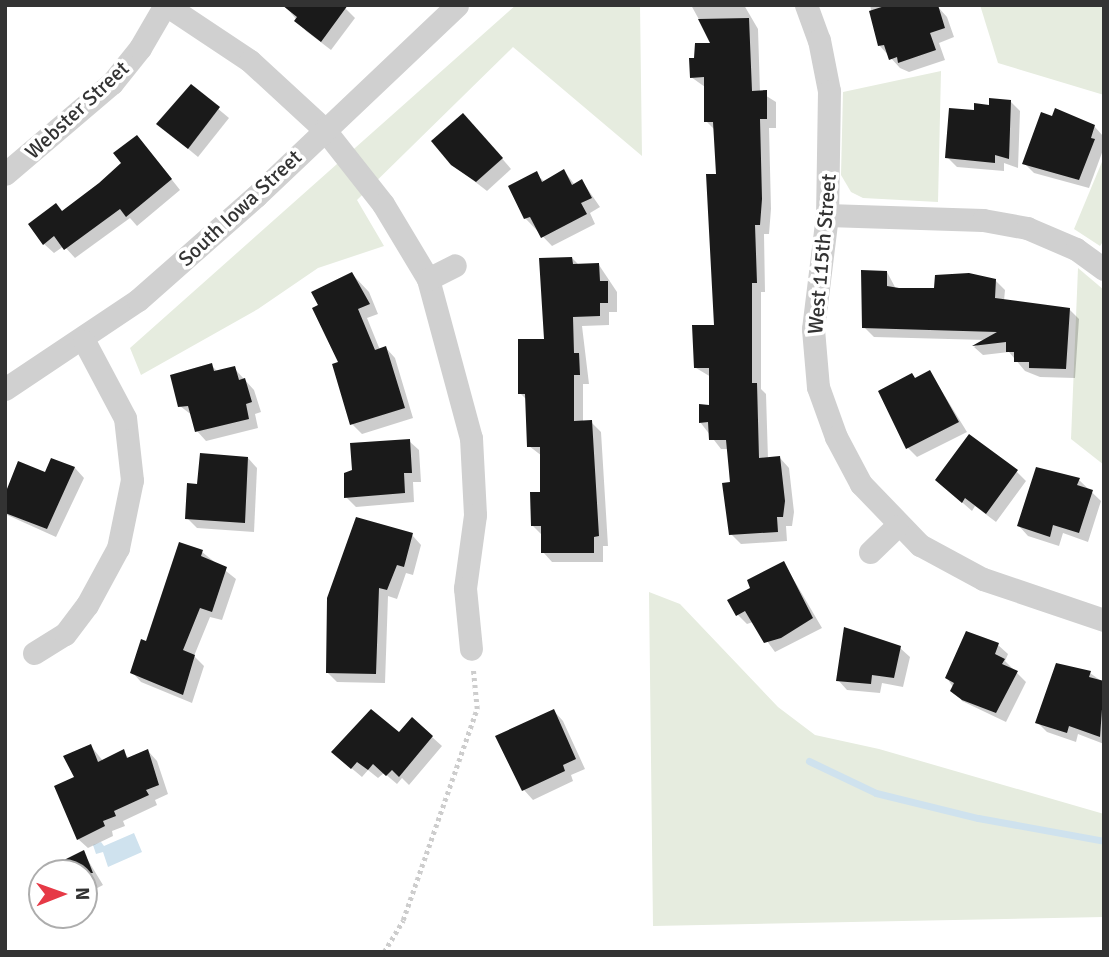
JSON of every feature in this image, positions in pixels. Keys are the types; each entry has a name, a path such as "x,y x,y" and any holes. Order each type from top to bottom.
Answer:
{"street":[{"path":"165,5 250,61 324,129 383,204 428,279 471,438 475,514 465,588 471,649"},
{"name":"Webster Street","path":"5,174 112,83 140,48 165,5"},
{"name":"South Iowa Street","path":"5,389 83,341 205,243 457,5"},
{"name":"West 115th Street","path":"806,5 819,40 830,91 827,215 813,329 818,387 835,437 861,484 897,526 920,545 973,574 1104,620"},
{"path":"827,215 1005,224 1076,249 1104,269"},
{"path":"428,279 455,265"},
{"path":"34,653 65,634 87,605 118,548 132,480 125,418 83,341"},
{"path":"870,552 897,526"}],"path":[{"path":"384,952 404,920 477,709 471,649"}],"shaded area":[{"path":"516,5 640,5 642,156 513,47 357,200 384,246 318,268 258,309 141,375 130,348"},
{"path":"980,5 1104,5 1104,95 998,63"},
{"path":"941,71 938,202 863,198 851,192 841,175 843,92"},
{"path":"1104,157 1104,240 1100,246 1074,229"},
{"path":"1078,268 1104,290 1104,465 1071,439"},
{"path":"649,592 680,604 778,707 815,735 879,749 1104,814 1104,917 653,926"}],"water":[{"path":"134,833 142,852 108,867 103,852 96,854 93,845 101,842 104,846"}],"building":[{"path":"282,5 348,5 321,42 294,21 297,17"},
{"path":"888,5 938,5 945,28 930,33 936,50 898,63 897,57 889,60 884,45 878,46 869,11"},
{"path":"749,18 752,91 767,90 767,119 760,119 762,199 760,225 755,225 757,283 752,283 752,383 757,383 759,458 780,456 785,501 783,517 777,517 778,532 729,535 722,483 730,482 726,440 709,440 708,422 699,423 699,404 709,405 709,368 694,368 692,325 714,325 706,174 716,174 713,122 704,122 704,77 690,78 689,58 694,58 695,43 710,43 698,19"},
{"path":"191,84 220,107 188,149 156,124"},
{"path":"989,98 1011,100 1009,159 995,155 995,163 945,158 949,108 974,110 974,103 989,105"},
{"path":"1055,108 1095,125 1091,138 1095,139 1079,180 1022,164 1041,112 1052,116"},
{"path":"463,113 503,158 476,182 451,165 431,141"},
{"path":"137,135 172,179 126,217 120,209 64,250 54,236 43,245 28,224 56,203 62,211 99,183 121,163 113,153"},
{"path":"564,169 572,185 582,179 592,198 581,203 587,214 541,238 530,217 524,219 508,186 537,171 542,182"},
{"path":"572,257 573,264 599,263 600,281 608,281 608,303 600,303 600,316 573,317 574,353 579,353 580,375 574,375 574,421 592,420 599,536 594,537 594,553 541,553 541,526 531,526 530,492 540,492 540,447 527,447 525,394 518,394 518,339 544,339 539,258"},
{"path":"861,270 887,271 887,286 899,288 934,288 935,275 969,273 996,279 995,298 1070,308 1066,369 1029,368 1029,362 1014,362 1014,352 1006,352 1006,342 972,346 997,332 862,328"},
{"path":"352,272 370,304 358,309 375,350 386,346 405,408 350,425 332,364 338,362 312,308 318,305 311,292"},
{"path":"212,363 214,371 235,366 239,380 245,378 252,402 246,404 249,419 195,432 188,406 178,407 170,375"},
{"path":"930,370 959,422 906,449 878,391 912,373 915,378"},
{"path":"969,434 1018,470 986,514 965,498 962,503 935,480"},
{"path":"410,439 412,473 404,473 405,493 344,498 344,473 352,470 350,443"},
{"path":"200,453 248,457 245,523 185,519 187,483 197,484"},
{"path":"51,458 75,467 47,529 5,513 5,494 18,461 45,472"},
{"path":"1036,467 1080,478 1077,485 1093,490 1079,533 1053,525 1050,537 1017,526"},
{"path":"356,517 413,533 404,567 397,565 387,590 379,588 376,674 326,673 327,598"},
{"path":"179,542 203,550 201,556 227,567 212,612 200,608 183,650 195,655 183,695 130,673 141,639 146,641"},
{"path":"784,561 813,618 781,638 764,643 745,611 736,616 727,600 750,588 747,580"},
{"path":"844,627 901,646 894,678 872,675 871,684 836,681"},
{"path":"966,631 999,643 995,654 1005,659 1002,664 1018,671 996,713 962,700 950,691 954,683 945,678"},
{"path":"1056,663 1091,671 1089,677 1104,681 1100,737 1069,726 1067,733 1035,723"},
{"path":"371,709 399,732 412,717 433,736 399,777 392,770 386,776 373,764 368,770 357,762 351,769 331,752"},
{"path":"554,709 576,759 563,765 565,771 522,791 495,736"},
{"path":"91,744 98,762 124,749 127,758 148,749 159,785 146,790 149,795 114,811 116,816 103,821 105,826 77,840 54,786 74,777 63,756"},
{"path":"84,850 88,859 66,859"}],"waterway":[{"path":"809,761 876,793 978,818 1104,841"}]}
